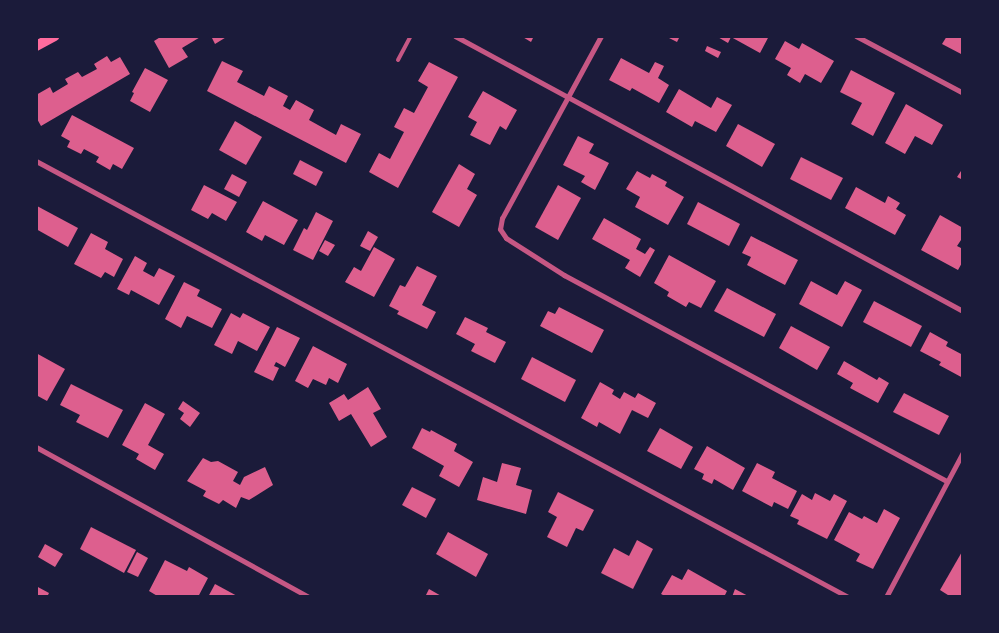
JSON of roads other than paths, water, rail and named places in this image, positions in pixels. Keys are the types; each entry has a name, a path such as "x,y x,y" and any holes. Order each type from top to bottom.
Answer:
{"main road":[{"path":"36,46 55,36"}],"street":[{"path":"455,36 963,311"},
{"path":"601,36 502,218 500,229 506,238 541,261 947,482"},
{"path":"856,36 963,94"},
{"path":"36,161 848,597"},
{"path":"36,447 309,597"},
{"path":"886,597 963,452"}],"lane":[{"path":"398,60 411,36"}]}
